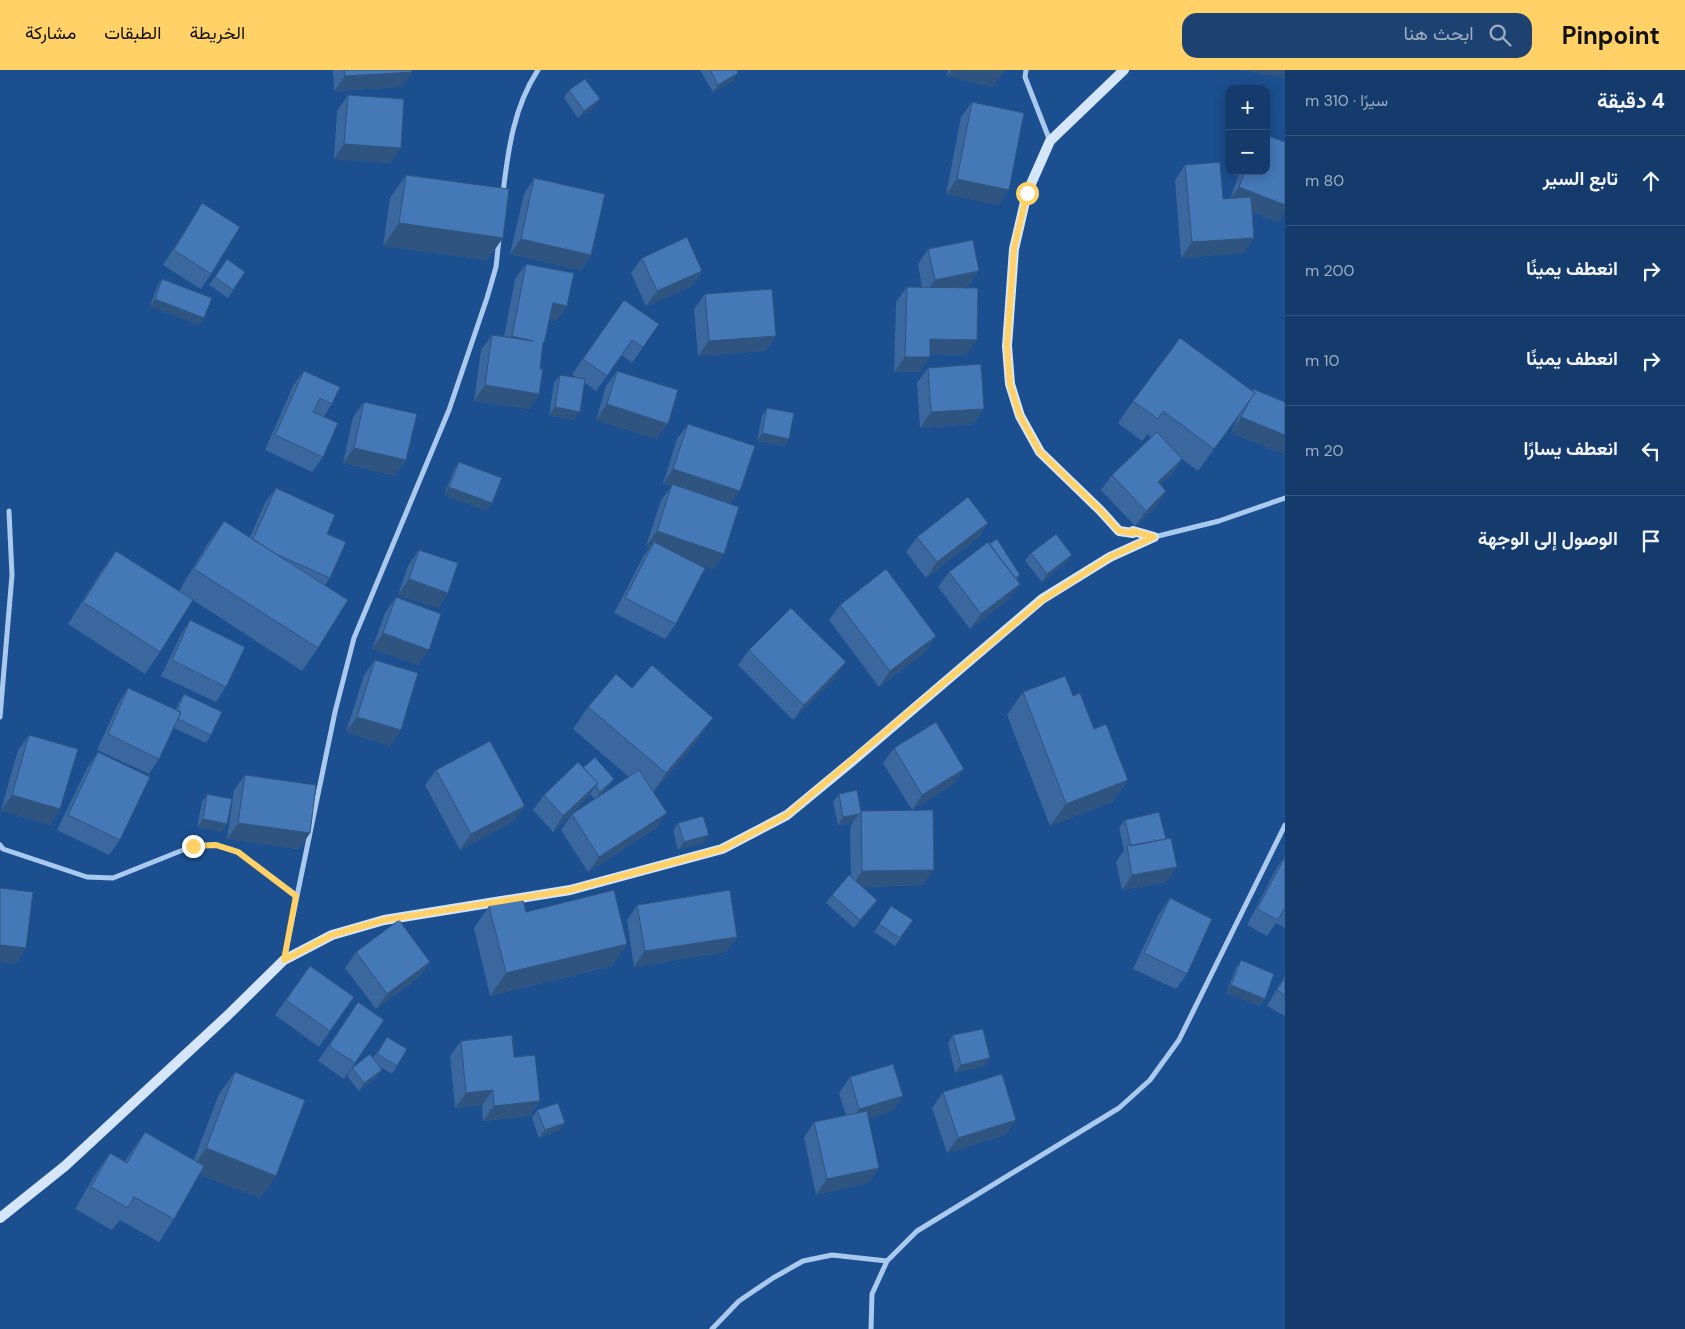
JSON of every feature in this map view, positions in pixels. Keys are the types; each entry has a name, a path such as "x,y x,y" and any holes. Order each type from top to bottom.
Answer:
{"street":[{"path":"502,202 506,165 514,122 538,70"},
{"path":"1026,70 1025,77 1050,141"},
{"path":"1124,70 1050,141 1027,193 1014,249 1007,346 1010,384 1020,416 1040,452 1119,531 1133,533 1133,531 1154,537"},
{"path":"284,960 335,712 354,638 450,410 490,290 496,267 500,230"},
{"path":"0,1218 65,1166 227,1016 284,960 332,935 384,920 570,890 722,849 787,815 1042,600 1110,557 1154,537 1219,521 1285,498"},
{"path":"0,717 12,575 9,511"},
{"path":"871,1329 872,1294 887,1261 918,1231 1119,1108 1150,1080 1179,1040 1285,826"},
{"path":"0,846 3,849 87,877 113,878 193,846 216,845 238,852 296,896"},
{"path":"712,1329 739,1301 803,1260 832,1256 887,1261"}],"building":[{"path":"344,70 412,70 412,72 345,76"},
{"path":"710,70 737,70 738,73 718,85"},
{"path":"585,79 600,99 584,111 569,90"},
{"path":"348,95 404,99 401,148 344,144"},
{"path":"972,102 1024,113 1009,190 957,179"},
{"path":"1270,136 1285,142 1285,205 1239,187 1244,175 1270,175"},
{"path":"1220,162 1223,199 1251,197 1254,238 1192,242 1185,165"},
{"path":"406,175 509,189 503,238 399,223"},
{"path":"534,178 605,194 591,255 521,239"},
{"path":"202,203 240,227 211,274 174,250"},
{"path":"687,237 702,271 657,291 642,258"},
{"path":"973,240 979,271 935,280 928,249"},
{"path":"227,259 245,272 233,290 215,277"},
{"path":"526,264 574,273 567,306 553,303 543,342 540,369 543,369 539,394 485,385 492,335 533,341 512,336"},
{"path":"162,279 212,298 204,318 155,299"},
{"path":"907,287 978,288 977,340 930,339 930,357 905,357"},
{"path":"772,289 776,336 709,341 705,294"},
{"path":"624,300 659,324 643,347 632,340 607,376 583,359"},
{"path":"1180,338 1255,393 1214,449 1163,411 1158,419 1133,401"},
{"path":"981,364 984,409 931,412 928,368"},
{"path":"304,371 340,387 332,404 320,398 313,412 338,423 323,457 275,435"},
{"path":"617,371 678,390 668,424 607,404"},
{"path":"560,375 585,379 580,412 555,407"},
{"path":"1253,389 1285,402 1285,435 1241,417 1255,393 1252,391"},
{"path":"364,402 417,414 406,460 354,448"},
{"path":"767,408 794,413 789,439 762,433"},
{"path":"688,424 755,446 740,491 673,469"},
{"path":"1157,432 1182,459 1158,482 1166,491 1146,511 1112,475"},
{"path":"459,462 502,478 492,503 449,487"},
{"path":"672,484 739,507 724,554 657,531"},
{"path":"276,488 335,515 327,534 346,542 330,578 276,554 253,539"},
{"path":"968,497 988,523 937,562 917,537"},
{"path":"224,521 348,600 318,648 194,569"},
{"path":"1056,534 1072,555 1047,574 1031,553"},
{"path":"997,539 1020,575 1015,578 989,544"},
{"path":"654,542 705,568 676,624 625,598"},
{"path":"988,542 1020,584 981,614 949,572"},
{"path":"419,550 458,563 448,593 409,579"},
{"path":"116,551 193,600 160,652 83,602"},
{"path":"886,569 936,636 890,671 840,605"},
{"path":"396,597 441,614 429,650 383,633"},
{"path":"791,608 846,662 804,705 749,650"},
{"path":"190,620 245,647 226,687 172,660"},
{"path":"375,660 418,673 401,730 357,717"},
{"path":"652,665 713,718 666,773 588,707 616,674 632,688"},
{"path":"1065,676 1073,696 1080,693 1094,729 1106,724 1128,780 1066,804 1023,692"},
{"path":"128,688 181,712 159,759 108,734"},
{"path":"184,694 222,712 211,735 178,719 181,712 177,711"},
{"path":"936,722 964,769 922,795 894,748"},
{"path":"29,735 78,749 60,809 12,795"},
{"path":"490,741 525,806 471,834 436,770"},
{"path":"98,752 150,777 120,840 68,815"},
{"path":"595,757 614,779 600,792 596,786 598,783 583,768"},
{"path":"578,762 598,783 563,816 544,795"},
{"path":"639,770 667,813 599,857 572,814"},
{"path":"245,775 316,785 310,833 238,823"},
{"path":"857,790 861,812 843,817 839,794"},
{"path":"207,794 232,799 227,824 203,819"},
{"path":"933,810 934,870 862,871 861,811"},
{"path":"1159,812 1166,839 1131,846 1125,820"},
{"path":"703,816 709,835 684,842 678,823"},
{"path":"1171,838 1177,867 1132,875 1127,846"},
{"path":"1285,857 1285,907 1278,920 1257,909"},
{"path":"849,875 877,900 860,920 832,895"},
{"path":"0,888 33,892 26,948 0,945"},
{"path":"614,890 627,944 506,973 489,906 522,897 526,912"},
{"path":"730,890 737,937 645,951 637,905"},
{"path":"1170,898 1212,919 1187,974 1144,953"},
{"path":"891,906 913,920 900,938 879,924"},
{"path":"399,920 430,962 387,994 356,952"},
{"path":"1241,960 1274,974 1265,999 1231,985"},
{"path":"310,966 354,997 330,1031 286,1000"},
{"path":"1285,978 1285,995 1277,990"},
{"path":"358,1002 384,1020 355,1063 329,1046"},
{"path":"983,1029 990,1058 961,1065 953,1035"},
{"path":"512,1035 514,1057 535,1055 540,1101 494,1106 493,1090 466,1093 461,1041"},
{"path":"387,1037 407,1049 397,1066 377,1054"},
{"path":"370,1054 382,1070 364,1083 352,1068"},
{"path":"893,1064 903,1096 859,1109 850,1077"},
{"path":"235,1072 305,1100 276,1176 206,1148"},
{"path":"1002,1074 1016,1120 958,1138 943,1092"},
{"path":"558,1103 565,1123 545,1130 537,1110"},
{"path":"867,1111 879,1168 827,1179 814,1122"},
{"path":"145,1132 204,1166 174,1219 134,1197 128,1208 91,1187 110,1153 127,1163"}],"route":[{"path":"193,846 216,845 238,852 296,896 284,960 332,935 384,920 570,890 722,849 787,815 1042,600 1080,574 1110,557 1154,537 1133,531 1133,533 1119,531 1040,452 1020,416 1010,384 1007,346 1014,249 1027,193"}]}
